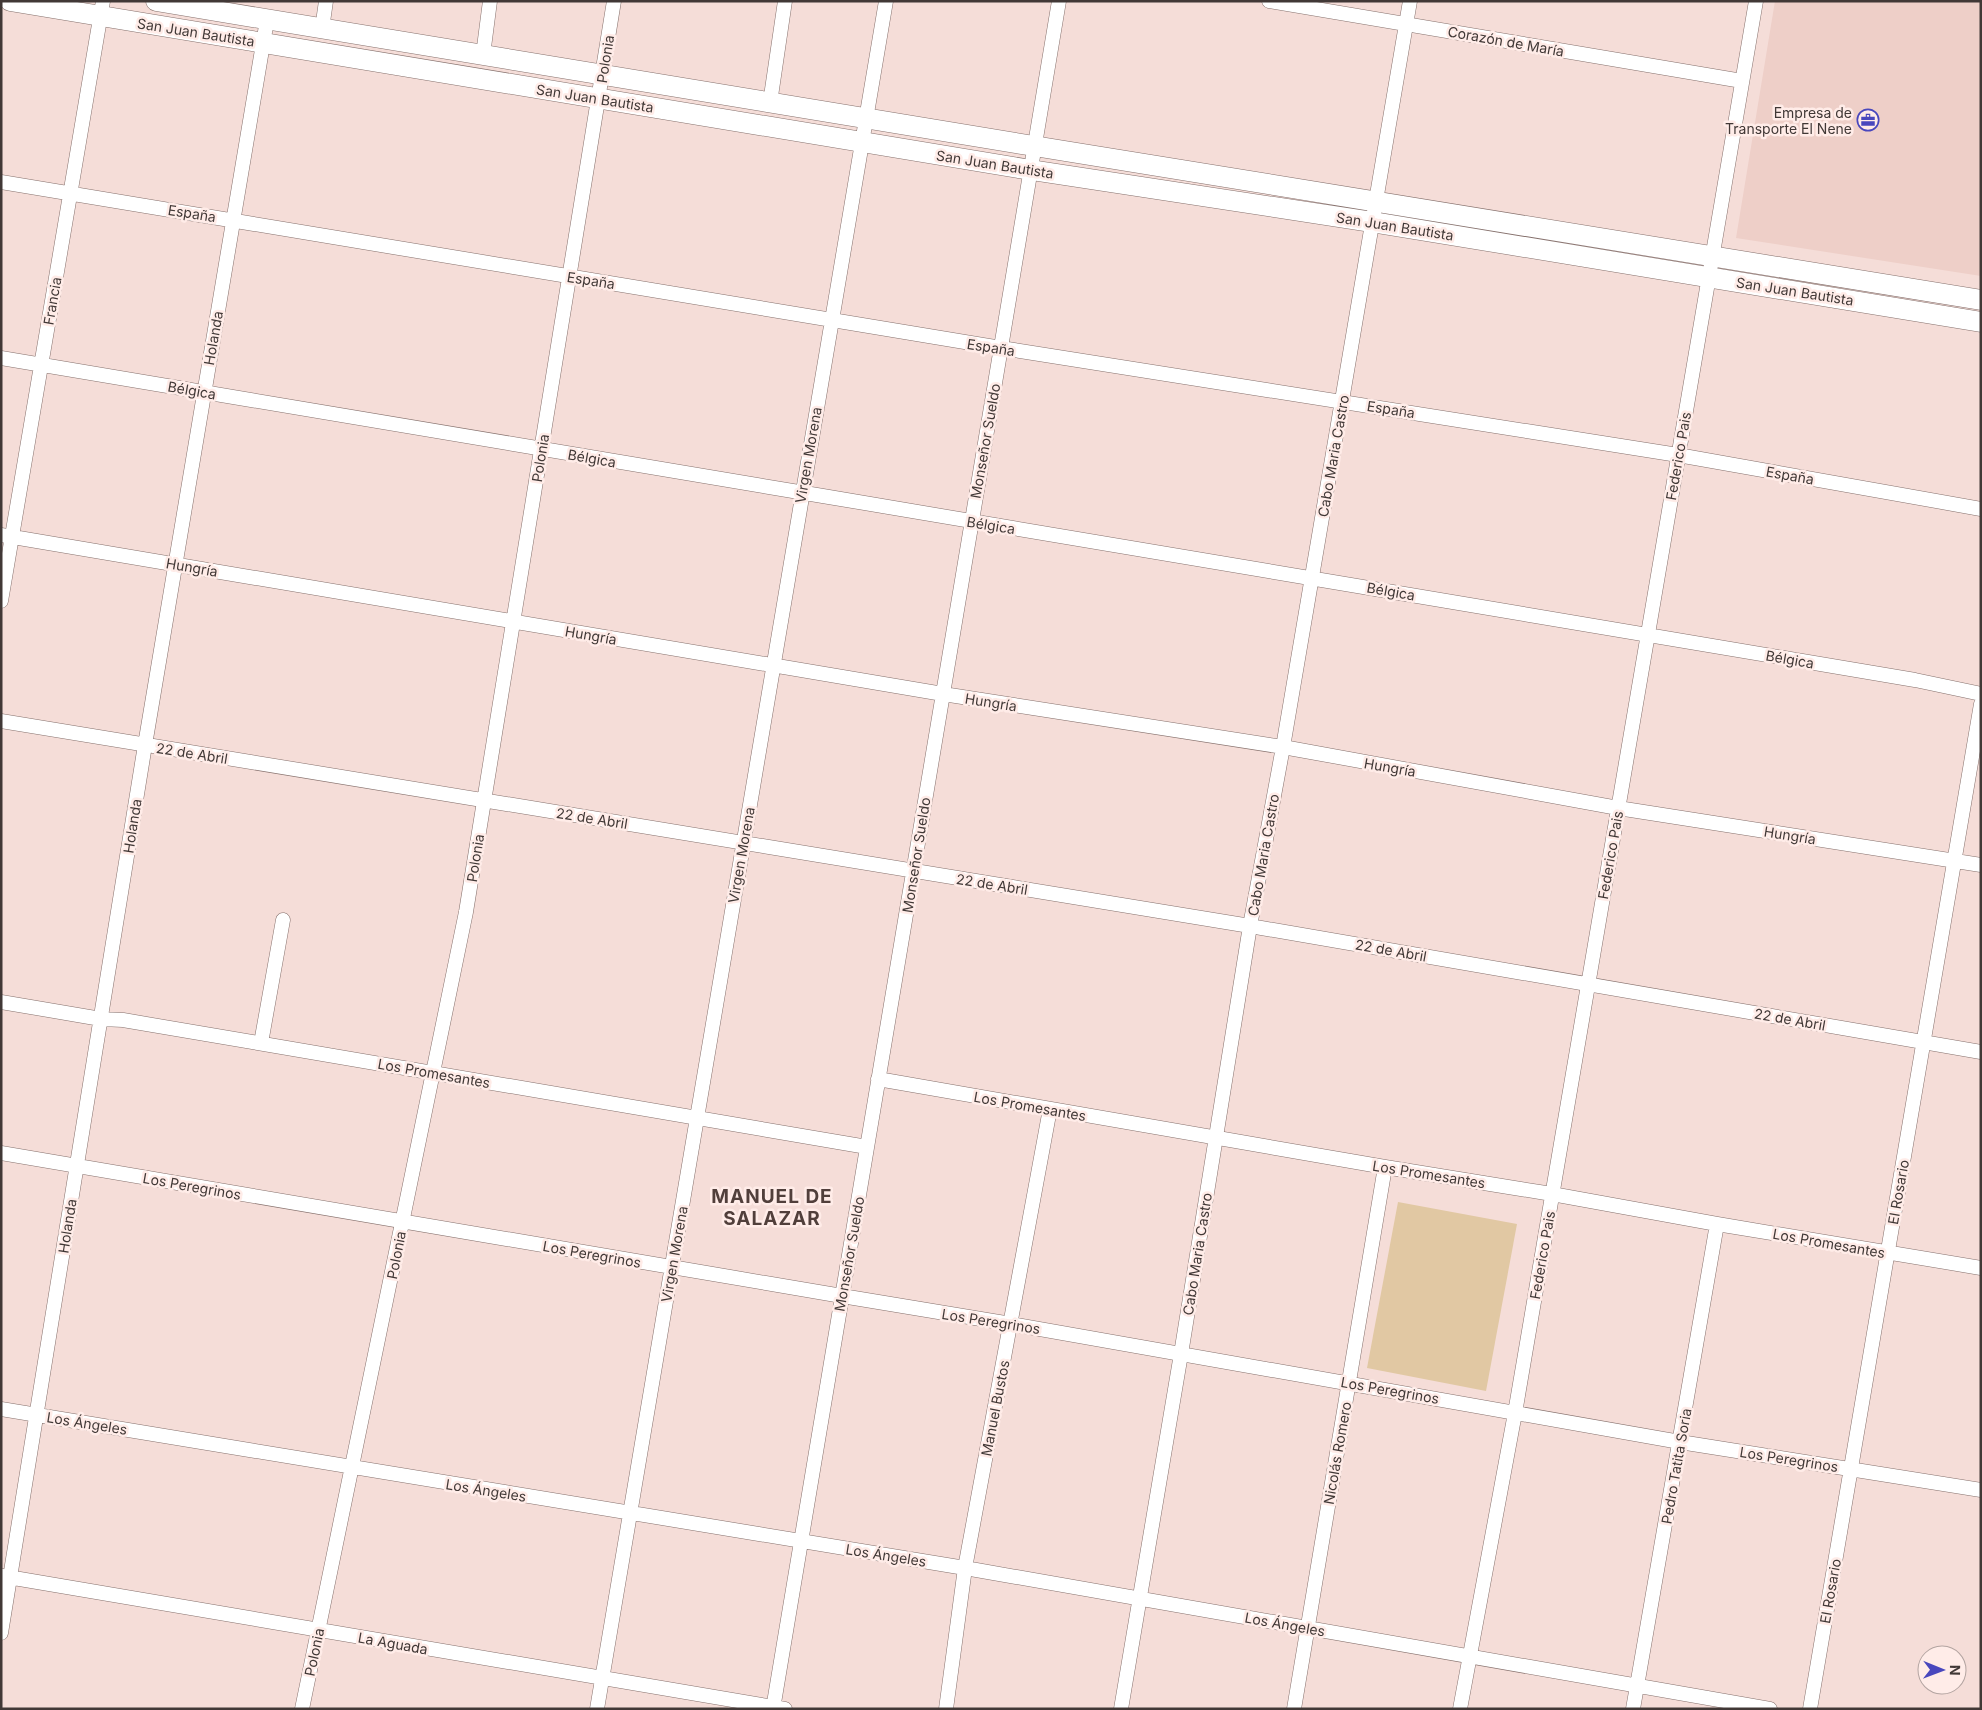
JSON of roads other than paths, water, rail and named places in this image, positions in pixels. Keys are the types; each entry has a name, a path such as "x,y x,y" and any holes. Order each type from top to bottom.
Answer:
{"street":[{"name":"San Juan Bautista","path":"10,1 102,9 263,43 599,99 1030,170 1372,222 1981,322"},
{"name":"San Juan Bautista","path":"156,1 1981,300"},
{"path":"322,29 326,1"},
{"path":"483,55 490,1"},
{"name":"Polonia","path":"302,1709 466,912 614,1"},
{"path":"770,103 785,1"},
{"name":"Virgen Morena","path":"597,1709 886,1"},
{"name":"Monseñor Sueldo","path":"777,1708 801,1542 1058,1"},
{"name":"Corazón de María","path":"1269,1 1742,81"},
{"name":"Cabo Maria Castro","path":"1121,1709 1217,1138 1250,926 1283,747 1410,1"},
{"name":"Federico Pais","path":"1460,1709 1515,1413 1756,1"},
{"name":"Francia","path":"1,601 7,536 41,365 102,9"},
{"name":"Holanda","path":"1,1633 6,1577 36,1415 145,745 267,20"},
{"name":"España","path":"1,182 1001,348 1678,455 1981,508"},
{"name":"Bélgica","path":"1,358 972,522 1312,577 1915,680 1981,694"},
{"name":"Hungría","path":"7,536 773,666 1283,747 1618,808 1981,865"},
{"name":"El Rosario","path":"1810,1709 1981,704"},
{"name":"22 de Abril","path":"1,721 1250,926 1981,1052"},
{"path":"261,1044 283,920"},
{"name":"Los Promesantes","path":"1,1002 100,1019 123,1020 867,1147"},
{"name":"Los Promesantes","path":"878,1079 1981,1268"},
{"name":"Manuel Bustos","path":"946,1709 965,1568 1050,1109"},
{"name":"Los Peregrinos","path":"1,1153 1349,1382 1680,1442 1981,1490"},
{"name":"Nicolás Romero","path":"1294,1709 1385,1167"},
{"name":"Pedro Tatita Soria","path":"1633,1709 1717,1224"},
{"name":"Los Ángeles","path":"1,1409 965,1568 1770,1709"},
{"name":"La Aguada","path":"6,1577 777,1708"}],"place":[{"name":"Empresa de Transporte El Nene","path":"1868,120"}],"district":[{"name":"MANUEL DE SALAZAR","path":"772,1207"}]}
